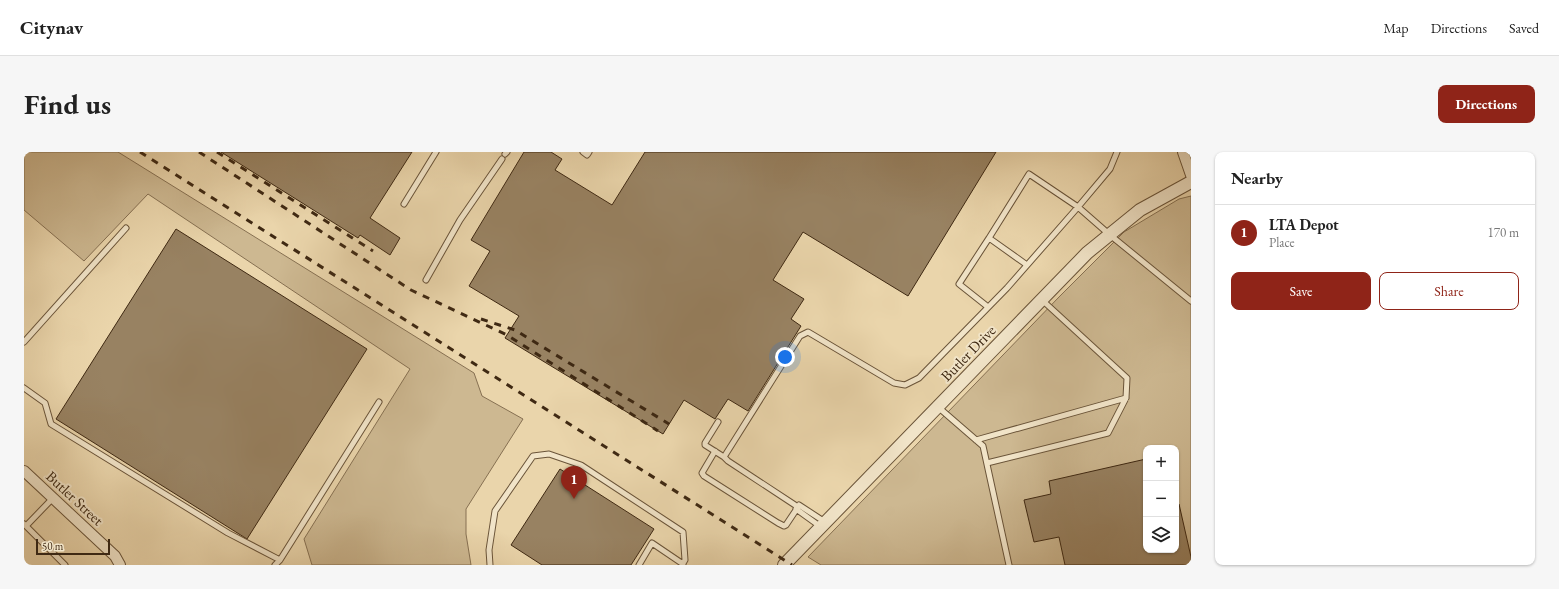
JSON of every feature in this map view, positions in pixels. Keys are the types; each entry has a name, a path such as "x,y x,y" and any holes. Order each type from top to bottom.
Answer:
{"street":[{"path":"1183,152 1191,175"},
{"name":"Butler Drive","path":"784,565 1087,253 1140,210 1191,182"},
{"name":"Butler Street","path":"24,471 115,556 120,565"}],"lane":[{"path":"404,204 436,152"},
{"path":"583,152 587,155 589,152"},
{"path":"724,457 800,336 808,332 894,383 905,385 919,378 988,307 1078,207 1110,169 1117,152"},
{"path":"426,280 460,220 502,159"},
{"path":"988,307 959,284 1029,174 1078,207 1191,301"},
{"path":"24,342 126,228"},
{"path":"989,238 1027,265"},
{"path":"987,463 1108,433 1126,398 1127,378 1042,300"},
{"path":"24,388 45,403 51,424 228,533 280,560"},
{"path":"976,440 1126,398"},
{"path":"275,565 280,560 379,402"},
{"path":"938,407 983,446 1009,565"},
{"path":"718,422 705,445 823,525"},
{"path":"714,451 702,473 704,476 784,526 798,507"},
{"path":"490,565 489,550 495,510 533,456 549,454 582,465 683,532 685,560 683,564 652,543 639,565"},
{"path":"53,498 25,525 62,564"}],"shaded area":[{"path":"24,152 118,152 474,373 482,396 523,419 466,509 466,534 471,565 312,565 304,539 410,369 148,194 84,261 24,210"},
{"path":"1191,196 1191,565 821,565 808,557 1059,297 1124,232 1179,199"}],"building":[{"path":"221,152 412,152 370,218 400,238 390,255 360,235 358,238"},
{"path":"524,152 551,152 562,159 555,170 612,205 645,152 996,152 908,296 803,232 773,280 804,299 791,319 801,326 748,411 728,399 715,419 684,400 663,434 505,338 519,316 469,286 490,251 471,240"},
{"path":"176,229 367,349 247,539 56,419"},
{"path":"1143,460 1143,553 1179,553 1179,504 1191,557 1191,565 1065,565 1059,537 1034,542 1024,500 1051,494 1049,481"},
{"path":"560,469 654,529 631,565 542,565 511,545"}],"railway":[{"path":"140,152 792,565"},
{"path":"199,152 411,290 507,335 658,431"},
{"path":"217,152 373,251"},
{"path":"481,319 515,330 669,424"}],"place":[{"name":"LTA Depot","path":"574,499"}]}
